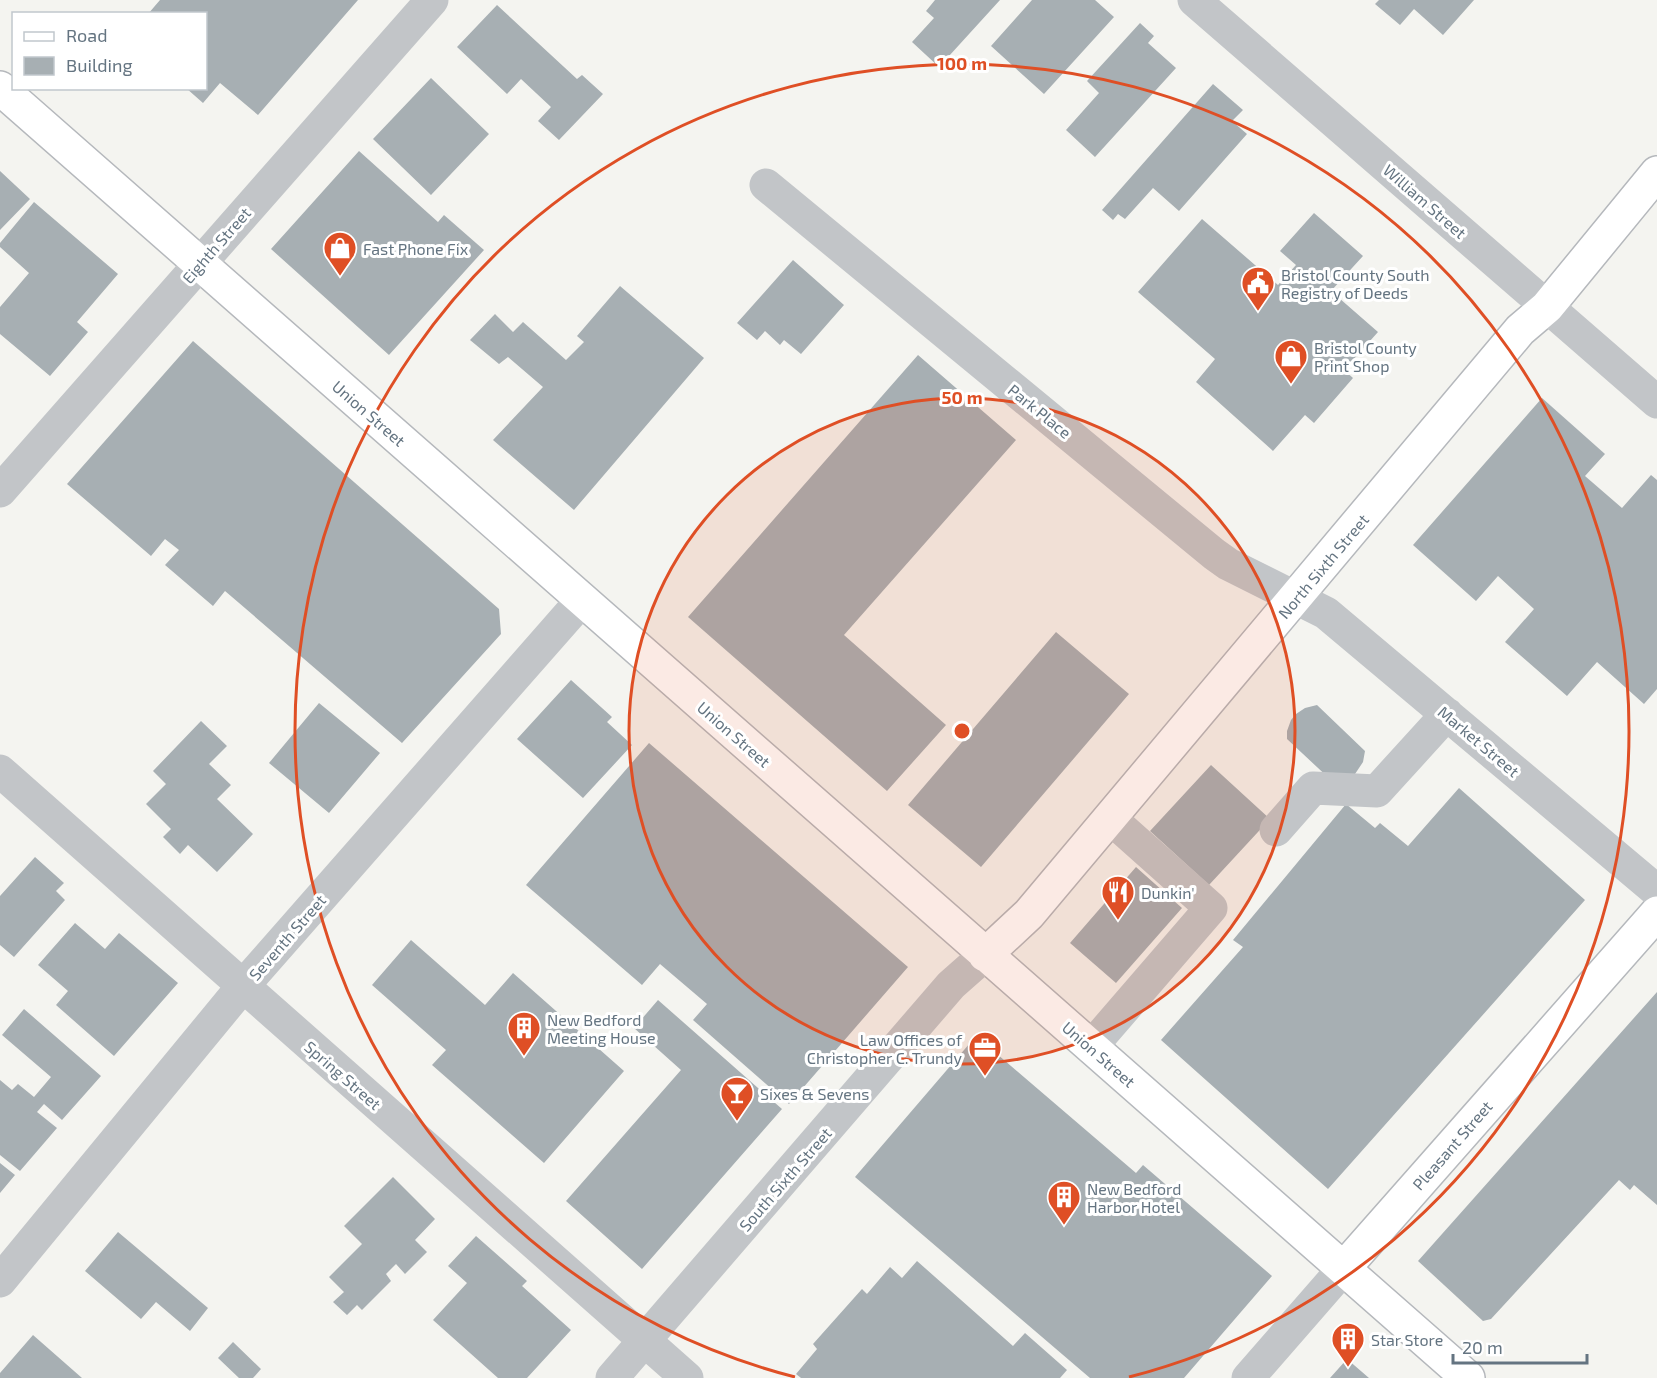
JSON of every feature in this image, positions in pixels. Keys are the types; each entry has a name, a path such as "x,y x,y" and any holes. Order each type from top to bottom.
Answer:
{"main road":[{"name":"Union Street","path":"0,88 1468,1378"},
{"name":"North Sixth Street","path":"985,955 1029,914 1520,330 1547,307 1657,173"},
{"name":"Pleasant Street","path":"1344,1268 1657,914"}],"street":[{"name":"Eighth Street","path":"0,491 432,0"},
{"name":"William Street","path":"1194,0 1657,402"},
{"name":"Park Place","path":"766,185 1214,554 1228,564 1297,597"},
{"name":"Market Street","path":"1297,597 1326,614 1657,891"},
{"name":"Seventh Street","path":"0,1281 243,986 582,600"},
{"path":"1276,831 1313,788 1377,791 1447,714"},
{"name":"Spring Street","path":"0,771 687,1378"},
{"path":"1091,1047 1211,908 1110,818"},
{"name":"South Sixth Street","path":"612,1378 951,985 985,955"},
{"name":"Pleasant Street","path":"1248,1378 1344,1268"}],"building":[{"path":"160,0 358,0 258,115 220,83 203,103 188,90 207,90 207,12 150,12"},
{"path":"935,0 1000,0 939,67 912,42 934,18 926,11"},
{"path":"1032,0 1095,0 1114,17 1044,94 991,46"},
{"path":"1379,0 1474,0 1443,35 1414,9 1400,25 1375,4"},
{"path":"497,5 577,79 582,75 603,94 559,140 538,121 551,107 521,79 507,94 457,47"},
{"path":"1140,23 1154,36 1148,43 1176,68 1095,157 1066,130 1099,93 1087,81"},
{"path":"431,78 489,134 431,195 373,139"},
{"path":"1213,84 1243,110 1232,121 1247,134 1179,211 1153,188 1125,219 1118,214 1113,220 1102,210"},
{"path":"359,151 438,222 444,215 484,250 389,355 271,249"},
{"path":"0,171 30,199 0,230"},
{"path":"34,202 118,274 77,322 88,332 50,376 0,334 0,307 29,273 0,247 0,243"},
{"name":"Bristol County South Registry of Deeds","path":"1314,213 1363,256 1331,291 1378,332 1344,370 1353,378 1314,423 1305,415 1273,451 1196,382 1215,359 1138,292 1202,219 1278,285 1296,265 1280,251"},
{"path":"793,260 844,305 801,354 784,340 780,345 765,331 757,340 737,323"},
{"path":"620,286 704,358 574,510 493,440 543,387 508,357 499,364 470,340 495,314 513,332 523,322 566,360 584,342 577,336"},
{"path":"193,341 499,609 501,634 402,743 225,591 213,606 165,565 179,550 165,539 151,556 67,484"},
{"path":"918,355 1016,440 844,635 946,725 887,791 688,617"},
{"path":"1542,398 1605,454 1585,476 1622,508 1651,475 1657,480 1657,689 1644,704 1597,662 1567,696 1505,642 1534,609 1498,576 1476,601 1413,545"},
{"path":"1056,632 1129,694 981,867 908,805"},
{"path":"571,680 612,717 607,722 632,745 583,798 517,739"},
{"path":"319,703 380,753 329,813 269,763"},
{"path":"1317,705 1365,751 1363,762 1355,774 1333,782 1287,739 1287,731 1296,714 1305,708"},
{"path":"201,721 227,746 209,764 231,785 217,799 253,834 217,872 188,845 180,854 163,837 171,829 146,804 166,784 153,771"},
{"path":"649,743 908,967 789,1104 693,1020 707,1004 660,964 642,985 526,885"},
{"path":"1211,765 1270,819 1209,885 1150,831"},
{"path":"1459,788 1585,900 1328,1189 1161,1040 1243,947 1233,940 1346,804 1375,828 1380,823 1408,846"},
{"path":"35,857 64,883 56,891 65,900 14,957 0,945 0,896"},
{"path":"1136,867 1182,908 1116,983 1070,943"},
{"path":"75,923 105,949 119,933 178,983 114,1056 56,1005 68,991 38,965"},
{"name":"New Bedford Meeting House","path":"411,940 485,1005 513,973 624,1071 544,1163 432,1065 446,1050 372,985"},
{"path":"1657,992 1657,1205 1634,1185 1630,1190 1619,1180 1491,1319 1483,1321 1418,1261"},
{"path":"658,1000 782,1109 642,1269 566,1201 681,1070 634,1028"},
{"path":"24,1009 101,1076 62,1120 44,1104 37,1112 57,1128 20,1171 0,1155 0,1080 12,1090 18,1084 34,1097 51,1077 2,1035"},
{"name":"New Bedford Harbor Hotel","path":"976,1036 1136,1173 1143,1165 1272,1276 1184,1378 1090,1378 855,1177"},
{"path":"0,1163 15,1175 0,1193"},
{"path":"393,1177 435,1219 415,1240 427,1252 405,1274 396,1264 386,1274 391,1281 362,1310 357,1305 347,1315 333,1302 344,1292 329,1277 362,1244 344,1226"},
{"path":"118,1232 208,1308 190,1331 156,1302 141,1319 85,1271"},
{"path":"476,1236 527,1281 522,1286 571,1330 527,1378 498,1378 433,1320 467,1283 448,1266"},
{"path":"917,1261 1013,1346 1025,1333 1067,1370 1060,1378 801,1378 796,1374 817,1349 813,1344 862,1289 867,1294 890,1267 902,1278"},
{"path":"33,1335 82,1378 0,1378 0,1373"},
{"path":"233,1342 261,1369 253,1378 239,1378 218,1358"},
{"name":"Star Store","path":"1347,1359 1369,1378 1330,1378"}],"place":[{"name":"Fast Phone Fix","path":"340,277"},
{"name":"Bristol County South Registry of Deeds","path":"1258,312"},
{"name":"Bristol County Print Shop","path":"1291,385"},
{"name":"Dunkin'","path":"1118,921"},
{"name":"New Bedford Meeting House","path":"524,1057"},
{"name":"Law Offices of Christopher C. Trundy","path":"985,1077"},
{"name":"Sixes & Sevens","path":"737,1122"},
{"name":"New Bedford Harbor Hotel","path":"1064,1226"},
{"name":"Star Store","path":"1348,1368"}]}
